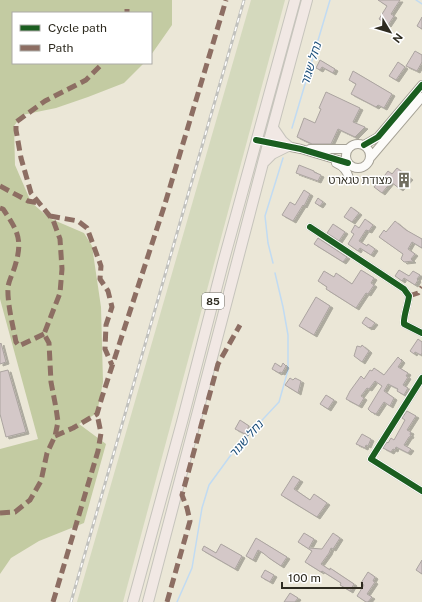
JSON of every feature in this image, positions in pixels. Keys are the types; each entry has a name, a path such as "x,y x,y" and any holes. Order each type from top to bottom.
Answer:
{"highway":[{"name":"85","path":"133,602 182,422 222,264 295,0"},
{"name":"85","path":"148,602 307,0"},
{"path":"263,163 272,154 288,146 282,141 273,128"}],"street":[{"path":"364,145 378,138 422,85"},
{"path":"371,157 369,149 364,145 354,144 348,149 346,158 348,163 353,168 361,169 368,165 371,157 422,97"},
{"path":"256,140 301,149 348,163"},
{"path":"301,149 348,149"},
{"path":"321,155 343,166 348,172 350,178"},
{"path":"310,227 404,289 409,296 408,305 403,320 404,324 422,333"},
{"path":"422,378 371,459 422,491"}],"green space":[{"path":"0,0 172,0 172,25 152,54 152,12 12,12 12,64 143,64 124,83 56,108 22,115 14,126 15,165 31,202 49,218 84,233 92,246 101,307 103,382 97,413 79,424 106,444 84,523 39,541 11,558 0,574 0,449 38,439 0,299"},
{"path":"251,0 285,0 123,602 77,602"}],"building":[{"path":"378,0 400,0 391,14 394,16 388,25 379,19 387,6"},
{"path":"422,17 422,29 417,26"},
{"path":"415,51 422,55 422,62 417,71 406,66"},
{"path":"320,60 335,69 333,73 322,67 320,70 316,68"},
{"path":"398,62 405,67 396,80 389,76"},
{"path":"353,71 392,94 384,108 378,105 376,107 351,94 356,84 349,80"},
{"path":"326,92 360,108 353,122 365,127 355,137 338,129 331,144 312,144 297,137 304,118 315,123 321,109 319,108"},
{"path":"299,165 321,175 318,181 296,173"},
{"path":"397,168 410,178 400,189 391,182 382,193 374,187 388,171 392,174"},
{"path":"304,190 310,194 304,206 303,205 293,221 282,215 290,202 295,205"},
{"path":"318,198 323,202 320,206 315,203"},
{"path":"351,207 359,213 352,222 344,217"},
{"path":"365,219 373,225 369,231 366,230 359,241 367,246 368,244 375,249 371,255 360,248 358,251 348,244 354,234 351,232 355,225 359,228"},
{"path":"395,221 406,230 422,239 422,248 412,242 408,249 415,254 411,259 413,261 404,262 401,259 403,254 379,237 384,230 386,232"},
{"path":"333,224 345,232 339,241 327,233"},
{"path":"318,238 347,257 343,262 314,244"},
{"path":"361,270 374,278 371,283 374,285 368,294 366,293 356,308 326,289 327,287 318,281 324,271 334,277 336,273 352,284"},
{"path":"399,270 409,276 413,271 420,275 415,285 404,278 402,281 395,276"},
{"path":"316,297 330,306 314,335 299,326"},
{"path":"366,317 375,323 371,328 362,323"},
{"path":"418,339 422,342 421,355 415,352 414,354 410,351"},
{"path":"1,343 6,362 0,364 0,344"},
{"path":"362,345 369,351 362,362 354,356 357,346 361,347"},
{"path":"398,357 402,361 398,367 408,373 406,376 408,377 403,385 408,388 404,395 397,391 398,389 388,384 384,391 394,398 390,406 384,402 376,414 368,409 382,386 375,381 361,396 364,398 359,406 346,399 361,376 364,379 370,370 372,371 374,368 384,375"},
{"path":"275,363 281,367 283,363 286,366 282,373 272,369"},
{"path":"8,370 26,432 6,437 0,414 0,372"},
{"path":"290,378 293,380 295,378 301,381 298,393 285,385"},
{"path":"326,395 334,400 328,409 320,404"},
{"path":"407,411 416,416 407,430 411,432 411,436 404,445 411,449 408,453 396,447 395,450 393,449 391,452 383,448 391,438 394,440 405,420 402,418"},
{"path":"240,420 249,426 245,434 235,429"},
{"path":"362,434 371,439 368,446 366,445 365,448 356,444"},
{"path":"293,476 300,480 294,489 310,500 314,494 327,503 317,517 281,495"},
{"path":"304,533 314,539 309,548 322,549 333,533 340,538 333,549 331,548 321,564 330,570 330,568 354,584 350,591 340,585 341,583 305,562 312,551 298,542"},
{"path":"256,538 287,557 281,566 258,550 253,560 246,556"},
{"path":"221,544 242,556 235,569 202,550 204,546 216,553"},
{"path":"422,560 422,574 416,570"},
{"path":"265,570 274,575 270,582 261,577"},
{"path":"368,572 375,577 373,581 375,582 367,594 372,597 368,602 366,602 357,596 364,585 361,583"},
{"path":"290,593 298,598 295,602 284,602"}],"waterway":[{"name":"נחל שגור","path":"292,128 330,0"},
{"path":"416,0 422,4"},
{"name":"נחל שגור","path":"273,263 268,243 265,216 283,158"},
{"name":"נחל שגור","path":"177,602 192,568 202,508 209,485 236,448 279,402 288,370 288,335 275,273"}],"railway":[{"path":"71,602 244,0"}],"marked path":[{"path":"55,436 73,428 97,414 164,207 226,0"},
{"path":"0,513 15,512 30,500 41,481 47,453 55,436 58,422 51,382 49,343 44,334 60,293 62,269 60,239 53,220 31,193 21,158 16,122 45,101 86,80 102,64"},
{"path":"0,186 28,201 39,203"},
{"path":"0,208 3,209 12,224 18,236 19,242 15,266 8,287 9,307 16,342 19,346 44,334"},
{"path":"50,216 78,221 87,228 101,266 100,279 108,291 112,307 106,325 105,349 112,365"},
{"path":"409,296 418,293 422,287"},
{"path":"167,602 190,521 182,495 218,364 240,325"},
{"path":"53,602 98,451 101,433 97,414"}],"cycle path":[{"path":"364,145 378,137 422,85"},
{"path":"256,140 301,149 348,163"},
{"path":"310,227 404,289 409,296 404,324 422,333"},
{"path":"422,378 371,459 422,491"}],"place":[{"name":"מצודת טגארט","path":"404,180"}]}
